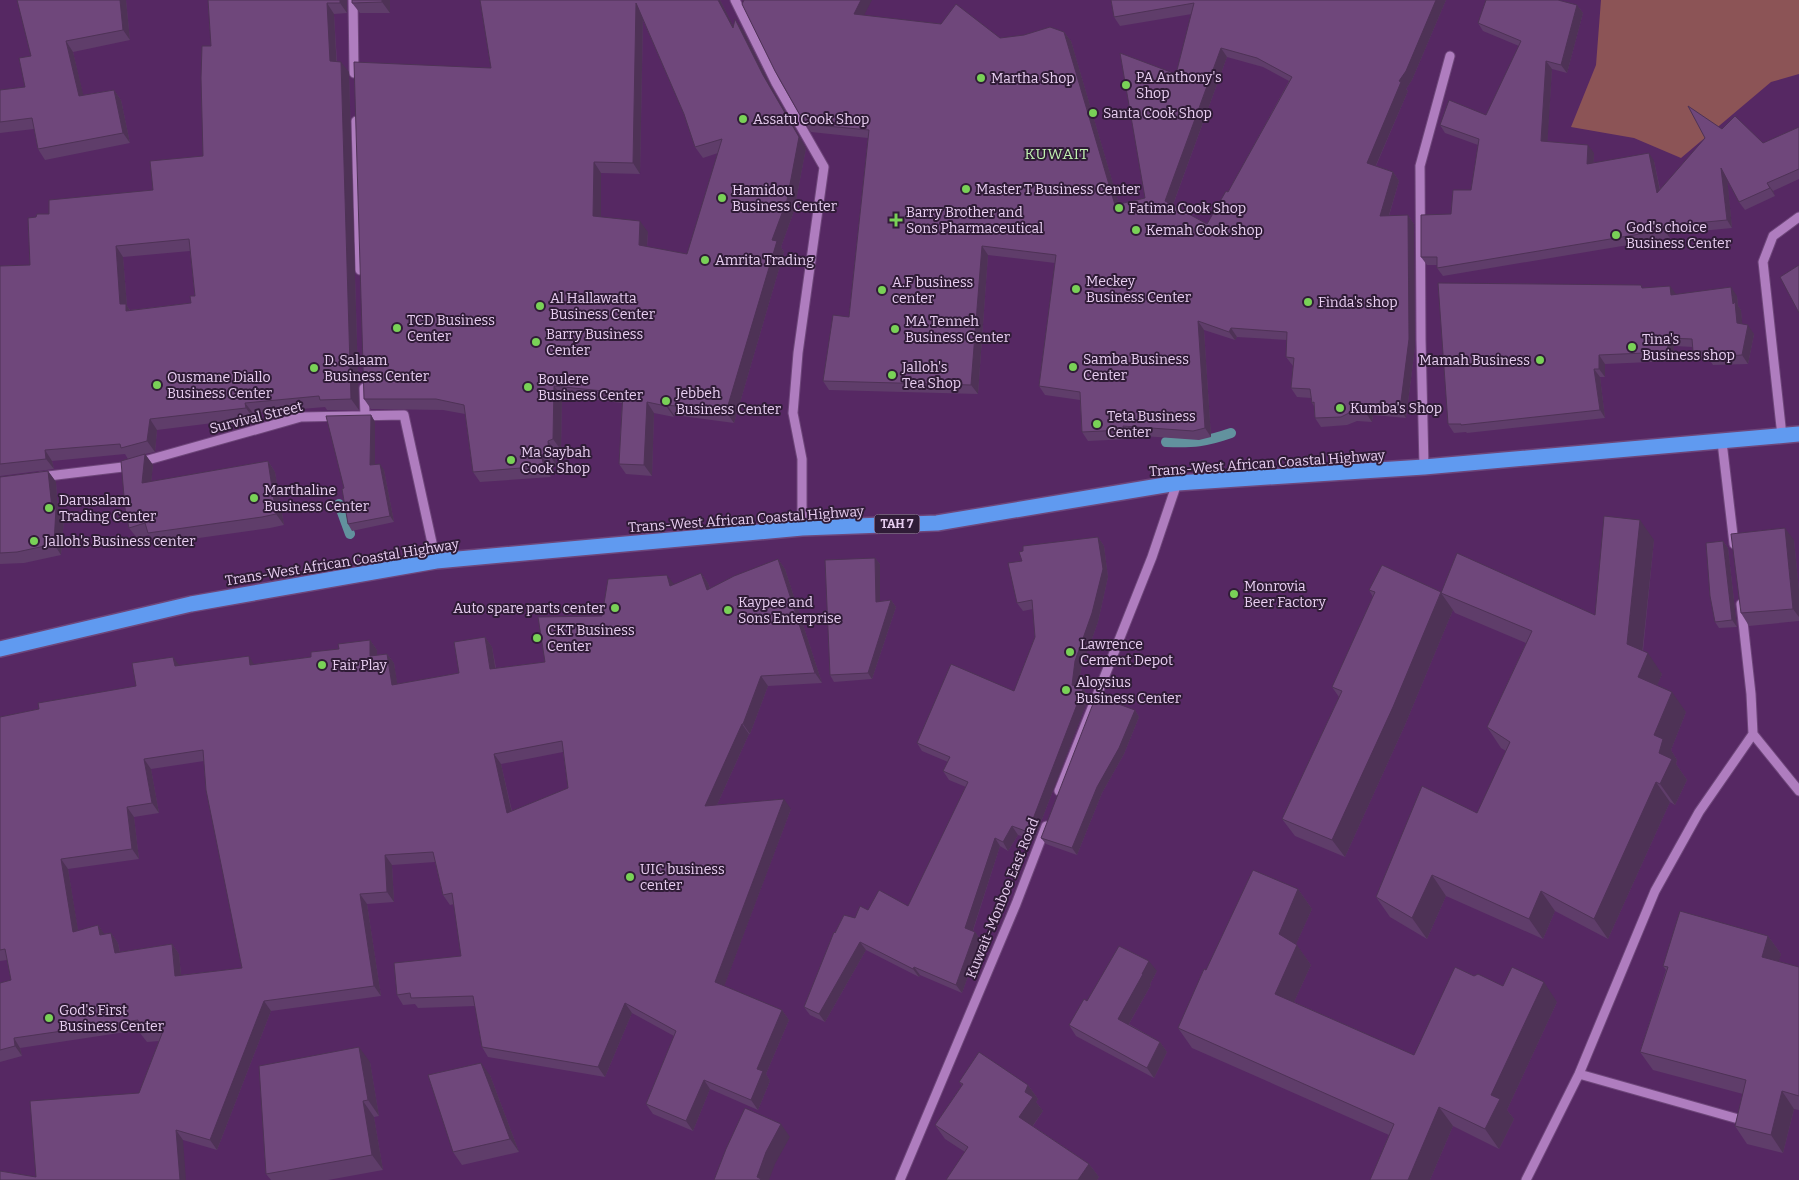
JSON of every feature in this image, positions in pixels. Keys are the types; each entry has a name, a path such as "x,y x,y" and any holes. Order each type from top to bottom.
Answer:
{"highway":[{"name":"Trans-West African Coastal Highway","path":"0,649 191,604 436,561 802,528 937,523 1177,483 1424,468 1799,434"}],"street":[{"path":"353,0 355,87"},
{"path":"735,0 776,83 824,167 798,353 793,413 802,459 802,528"},
{"path":"1424,468 1420,166 1450,56"},
{"path":"356,116 360,280"},
{"path":"1782,436 1763,262 1773,236 1799,217"},
{"path":"364,376 365,415"},
{"name":"Survival Street","path":"30,478 123,467 301,417 404,415 436,561"},
{"path":"1722,442 1735,549"},
{"path":"1057,796 1152,557 1177,483"},
{"path":"1740,597 1751,694 1753,734 1799,791"},
{"path":"1526,1180 1579,1074 1654,892 1699,812 1753,734"},
{"name":"Kuwait-Monboe East Road","path":"900,1180 1016,904 1050,814"},
{"path":"1579,1074 1742,1120"}],"shaded area":[{"path":"1601,0 1799,0 1799,74 1771,82 1681,158 1634,138 1571,127 1596,65"}],"building":[{"path":"17,0 120,0 123,30 66,41 79,96 114,90 123,133 38,149 32,118 0,122 0,90 25,87 19,58 31,56"},
{"path":"208,0 340,0 340,3 327,3 330,61 341,62 351,399 320,400 319,396 245,403 246,408 150,419 147,441 121,448 120,444 45,450 46,459 0,464 0,266 30,265 28,218 36,217 37,214 49,214 49,200 153,190 150,161 203,156 202,46 211,46","holes":["189,239 195,296 190,296 191,303 126,311 126,304 120,304 116,246"]},
{"path":"352,0 382,0 382,2 352,3"},
{"path":"480,0 718,0 733,28 735,19 763,75 799,137 787,200 772,240 777,241 726,412 666,406 647,402 644,465 619,464 623,393 554,386 553,439 548,441 549,454 541,455 544,466 473,472 464,405 436,399 364,399 354,62 491,68","holes":["636,3 684,114 695,147 722,139 687,254 639,245 640,221 593,216 594,162 633,163"]},
{"path":"744,0 861,0 854,14 941,24 956,4 1000,38 1024,35 1050,27 1064,32 1115,205 1145,198 1120,53 1176,74 1194,3 1114,17 1111,0 1436,0 1406,71 1399,81 1401,82 1367,163 1393,172 1380,216 1408,215 1409,339 1400,409 1367,406 1366,413 1351,412 1341,417 1315,418 1314,402 1312,403 1310,389 1291,388 1294,358 1286,357 1287,332 1231,328 1229,332 1198,321 1205,428 1193,431 1123,426 1123,430 1082,432 1080,392 1039,386 1056,255 982,246 971,385 823,381 833,315 849,317 869,130 805,124 775,71 742,4","holes":["1221,48 1257,58 1292,77 1228,192 1226,191 1207,224 1165,201"]},
{"path":"1486,0 1558,0 1577,5 1561,65 1546,61 1541,141 1588,145 1587,164 1649,153 1657,193 1705,138 1688,106 1722,129 1735,116 1763,143 1799,127 1799,169 1767,183 1770,188 1739,202 1721,168 1727,220 1664,226 1664,230 1437,268 1437,257 1421,257 1421,215 1451,214 1453,190 1471,190 1479,139 1440,125 1449,100 1486,115 1521,41 1478,23"},
{"path":"1799,265 1799,313 1780,277"},
{"path":"1438,283 1641,285 1642,288 1670,286 1671,295 1731,287 1737,323 1748,325 1742,355 1707,357 1708,351 1693,351 1692,339 1669,338 1667,352 1599,355 1599,369 1594,369 1600,410 1461,425 1448,424"},
{"path":"371,415 370,465 380,464 390,516 348,524 342,489 344,488 326,416"},
{"path":"145,454 142,483 268,461 276,514 148,533 145,523 129,528 125,508 121,461"},
{"path":"48,471 52,508 56,508 54,544 17,552 0,553 0,477"},
{"path":"1604,516 1640,520 1627,644 1648,653 1638,677 1672,692 1654,735 1663,739 1659,753 1672,759 1660,784 1656,782 1594,919 1541,891 1529,919 1432,875 1412,918 1376,897 1422,786 1477,813 1510,742 1487,727 1532,631 1441,593 1457,553 1595,615"},
{"path":"1785,528 1793,609 1741,613 1731,534"},
{"path":"1098,537 1103,569 1092,613 1075,661 1072,685 1083,689 1028,832 1012,826 1003,842 995,838 965,928 975,932 956,985 914,967 913,969 860,942 819,1014 804,1007 834,932 844,915 855,918 860,906 868,910 879,890 908,906 968,782 943,771 950,757 917,743 951,664 1014,691 1035,637 1032,600 1017,603 1008,563 1022,561 1019,552 1023,551 1023,546"},
{"path":"1723,541 1732,620 1715,622 1710,596 1706,543"},
{"path":"875,558 876,602 891,600 868,673 830,675 825,560"},
{"path":"778,559 815,673 761,676 743,724 705,806 784,799 715,982 782,1010 757,1069 763,1071 751,1100 704,1080 686,1121 646,1104 676,1031 625,1003 598,1067 482,1047 473,996 411,998 410,993 397,995 394,963 461,956 452,893 443,895 433,852 385,855 387,892 360,894 374,986 264,1001 210,1140 176,1130 180,1180 0,1180 0,1171 36,1177 30,1101 139,1093 163,1031 140,1033 138,1020 14,1038 15,1046 0,1050 0,983 11,980 5,949 0,950 0,717 39,709 38,703 136,686 132,663 173,657 175,666 249,656 250,665 311,657 311,652 339,649 338,644 370,640 370,656 387,654 392,685 459,673 454,642 485,637 490,669 545,662 538,617 602,616 608,579 667,575 670,586 701,573 707,590 734,576","holes":["562,741 568,788 507,813 494,754","203,750 206,790 242,968 175,976 172,944 115,953 111,933 100,935 98,925 73,932 61,859 132,849 127,807 152,803 144,759"]},
{"path":"1382,565 1441,592 1393,707 1332,840 1282,819 1342,691 1332,687 1375,592 1369,590"},
{"path":"1096,696 1135,710 1119,748 1097,787 1072,848 1041,838"},
{"path":"1253,870 1298,889 1279,934 1297,945 1275,994 1414,1055 1455,967 1474,976 1478,974 1503,986 1512,967 1544,982 1491,1095 1500,1099 1485,1129 1439,1107 1408,1180 1370,1180 1394,1124 1178,1028 1204,969 1206,970"},
{"path":"1680,911 1768,936 1762,957 1799,967 1799,1096 1782,1091 1771,1135 1735,1126 1746,1080 1640,1052 1668,967 1663,966"},
{"path":"1119,946 1149,961 1118,1019 1160,1042 1147,1068 1069,1025 1084,999 1087,1001"},
{"path":"359,1047 368,1100 363,1101 372,1155 266,1174 259,1066"},
{"path":"979,1052 1028,1085 1025,1092 1033,1097 1019,1117 1089,1164 1078,1180 946,1180 968,1147 935,1125 963,1084 959,1082"},
{"path":"481,1063 510,1139 453,1152 428,1075"},
{"path":"745,1108 781,1124 766,1152 757,1177 761,1179 714,1180 726,1149"}],"waterway":[{"path":"1166,442 1199,441 1231,433"},
{"path":"339,504 350,534"}],"place":[{"name":"Martha Shop","path":"981,78"},
{"name":"PA Anthony's Shop","path":"1126,85"},
{"name":"Santa Cook Shop","path":"1093,113"},
{"name":"Assatu Cook Shop","path":"743,119"},
{"name":"Master T Business Center","path":"966,189"},
{"name":"Hamidou Business Center","path":"722,198"},
{"name":"Fatima Cook Shop","path":"1119,208"},
{"name":"Barry Brother and Sons Pharmaceutical","path":"896,220"},
{"name":"Kemah Cook shop","path":"1136,230"},
{"name":"God's choice Business Center","path":"1616,235"},
{"name":"Amrita Trading","path":"705,260"},
{"name":"Meckey Business Center","path":"1076,289"},
{"name":"A.F business center","path":"882,290"},
{"name":"Finda's shop","path":"1308,302"},
{"name":"Al Hallawatta Business Center","path":"540,306"},
{"name":"TCD Business Center","path":"397,328"},
{"name":"MA Tenneh Business Center","path":"895,329"},
{"name":"Barry Business Center","path":"536,342"},
{"name":"Tina's Business shop","path":"1632,347"},
{"name":"Mamah Business","path":"1540,360"},
{"name":"Samba Business Center","path":"1073,367"},
{"name":"D. Salaam Business Center","path":"314,368"},
{"name":"Jalloh's Tea Shop","path":"892,375"},
{"name":"Ousmane Diallo Business Center","path":"157,385"},
{"name":"Boulere Business Center","path":"528,387"},
{"name":"Jebbeh Business Center","path":"666,401"},
{"name":"Kumba's Shop","path":"1340,408"},
{"name":"Teta Business Center","path":"1097,424"},
{"name":"Ma Saybah Cook Shop","path":"511,460"},
{"name":"Marthaline Business Center","path":"254,498"},
{"name":"Darusalam Trading Center","path":"49,508"},
{"name":"Jalloh's Business center","path":"34,541"},
{"name":"Monrovia Beer Factory","path":"1234,594"},
{"name":"Auto spare parts center","path":"615,608"},
{"name":"Kaypee and Sons Enterprise","path":"728,610"},
{"name":"CKT Business Center","path":"537,638"},
{"name":"Lawrence Cement Depot","path":"1070,652"},
{"name":"Fair Play","path":"322,665"},
{"name":"Aloysius Business Center","path":"1066,690"},
{"name":"UIC business center","path":"630,877"},
{"name":"God's First Business Center","path":"49,1018"}],"district":[{"name":"KUWAIT","path":"1057,154"}]}
